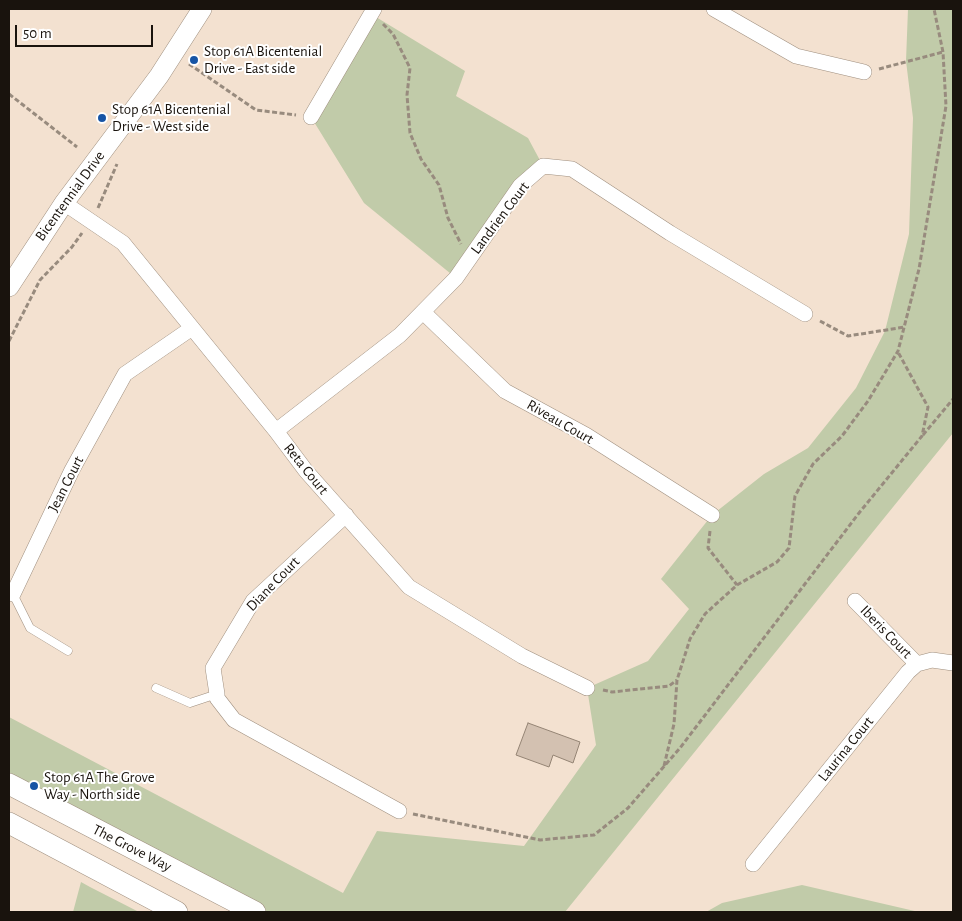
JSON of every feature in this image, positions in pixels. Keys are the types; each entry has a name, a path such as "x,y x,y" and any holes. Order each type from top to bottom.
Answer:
{"main road":[{"name":"The Grove Way","path":"9,784 256,912"},
{"path":"9,823 177,912"}],"street":[{"name":"Bicentennial Drive","path":"9,287 64,203 159,76 202,9"},
{"path":"714,9 796,56 864,72"},
{"path":"311,117 373,11"},
{"name":"Landrien Court","path":"276,431 400,335 456,278 520,186 543,166 572,169 670,233 805,314"},
{"name":"Reta Court","path":"64,203 123,244 276,431 306,471 409,587 522,656 587,688"},
{"name":"Riveau Court","path":"423,312 505,391 586,435 712,515"},
{"name":"Jean Court","path":"13,594 72,470 126,374 192,328"},
{"name":"Diane Court","path":"346,515 253,601 213,668 216,694 234,720 399,812"},
{"name":"Iberis Court","path":"855,601 917,664"},
{"path":"917,664 932,660 953,663"},
{"name":"Laurina Court","path":"753,864 908,672 917,664"}],"lane":[{"name":"Jean Court","path":"13,594 30,628 68,651"},
{"path":"156,688 190,703 216,694"}],"path":[{"path":"664,766 674,724 678,680 690,639 705,614 737,585 777,562 788,548 795,496 813,464 842,436 868,401 898,351 919,269 946,106 943,52 934,9"},
{"path":"373,11 393,34 410,68 408,95 410,133 421,159 439,185 448,218 468,260"},
{"path":"864,72 943,52"},
{"path":"182,60 256,110 311,117"},
{"path":"9,94 78,147"},
{"path":"9,341 40,280 72,247 104,199 121,155"},
{"path":"805,314 848,336 904,327"},
{"path":"898,351 928,407 922,436"},
{"path":"399,812 540,840 594,835 628,808 664,766 859,513 953,400"},
{"path":"712,515 708,548 737,585"},
{"path":"587,688 612,692 669,686 678,680"}],"green space":[{"path":"908,9 953,9 953,433 565,912 253,912 9,784 9,717 343,893 377,831 524,846 596,745 587,688 648,661 689,609 661,579 712,515 764,474 808,448 856,388 885,331 909,234 913,118 906,61"},
{"path":"371,14 465,71 456,96 528,138 543,166 456,278 364,203 311,117"},
{"path":"81,882 90,887 139,912 73,912"},
{"path":"802,885 919,912 706,912 722,903"}],"building":[{"path":"528,723 580,742 573,763 553,755 549,767 516,755"}],"place":[{"name":"Stop 61A Bicentenial Drive - East side","path":"194,60"},
{"name":"Stop 61A Bicentenial Drive - West side","path":"102,118"},
{"name":"Stop 61A The Grove Way - North side","path":"34,786"}]}
